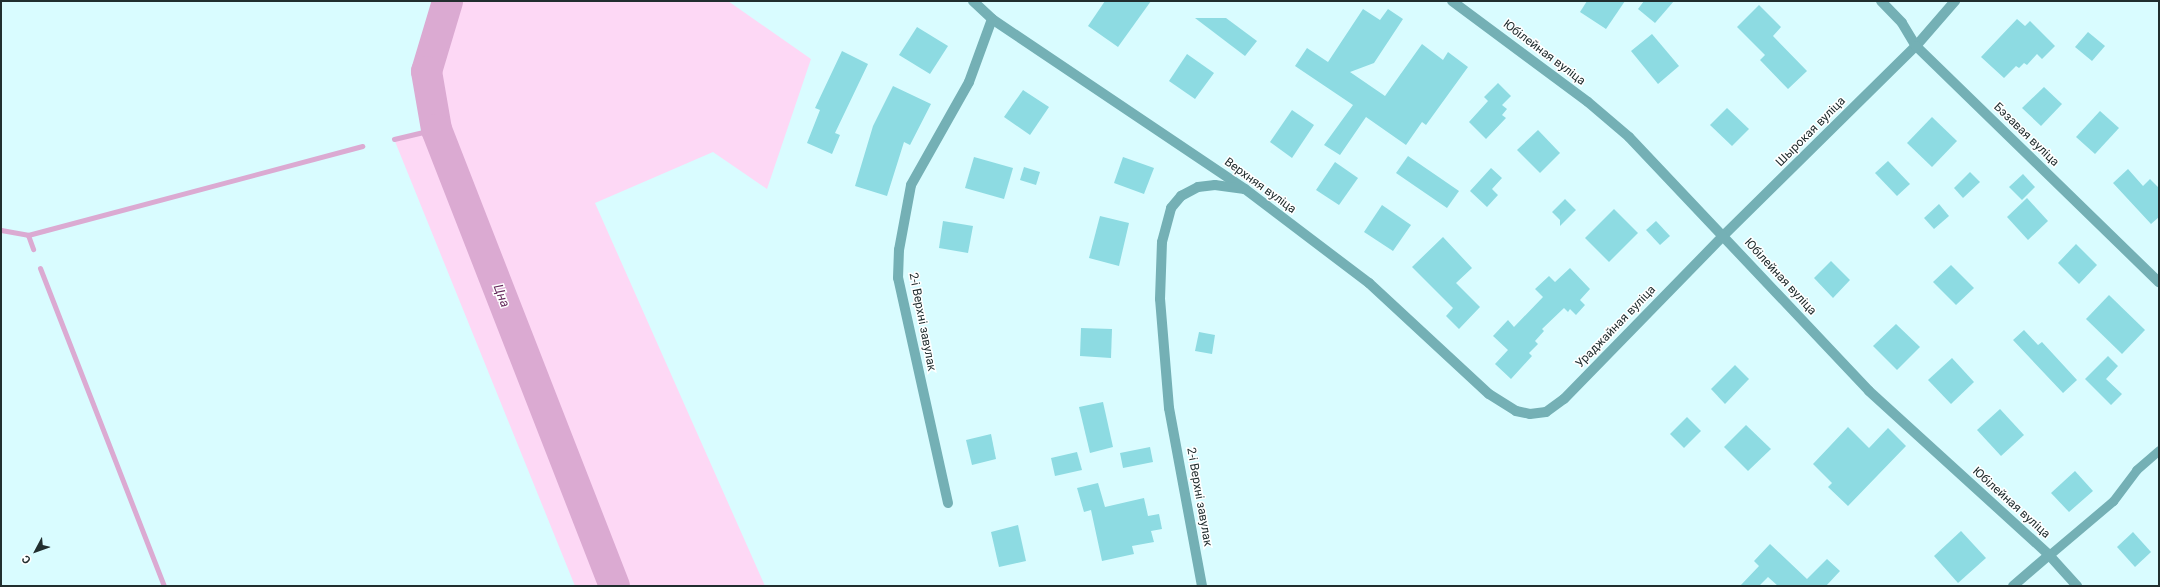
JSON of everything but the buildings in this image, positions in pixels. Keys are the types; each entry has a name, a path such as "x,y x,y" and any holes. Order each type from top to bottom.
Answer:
{"street":[{"name":"Верхняя вуліца","path":"974,1 992,19 1245,189 1369,283 1489,394 1516,411"},
{"name":"Юбілейная вуліца","path":"1452,1 1588,102 1617,127 1869,390 2049,555 2077,586"},
{"name":"Бэзавая вуліца","path":"1881,1 1902,23 1916,46 2159,282"},
{"name":"Шырокая вуліца","path":"1723,236 1916,46 1955,1"},
{"name":"2-і Верхні завулак","path":"948,503 898,278 899,250 911,185 968,82 992,19"},
{"name":"2-і Верхні завулак","path":"1202,586 1169,408 1160,299 1162,242 1171,208 1181,196 1198,187 1215,185 1245,189"},
{"name":"Ураджайная вуліца","path":"1516,411 1530,414 1546,412 1564,399 1723,236"},
{"path":"2013,586 2049,555"}],"lane":[{"path":"2049,555 2113,501 2136,470 2159,450"}],"shaded area":[{"path":"447,1 728,1 811,59 767,189 713,152 595,203 765,586 575,586 394,139 436,129 426,71"}],"waterway":[{"name":"Цна","path":"447,1 426,71 436,129 614,586"},
{"path":"394,139 436,129"},
{"path":"1,230 28,235 362,146"},
{"path":"28,235 33,249"},
{"path":"40,268 164,586"}]}
